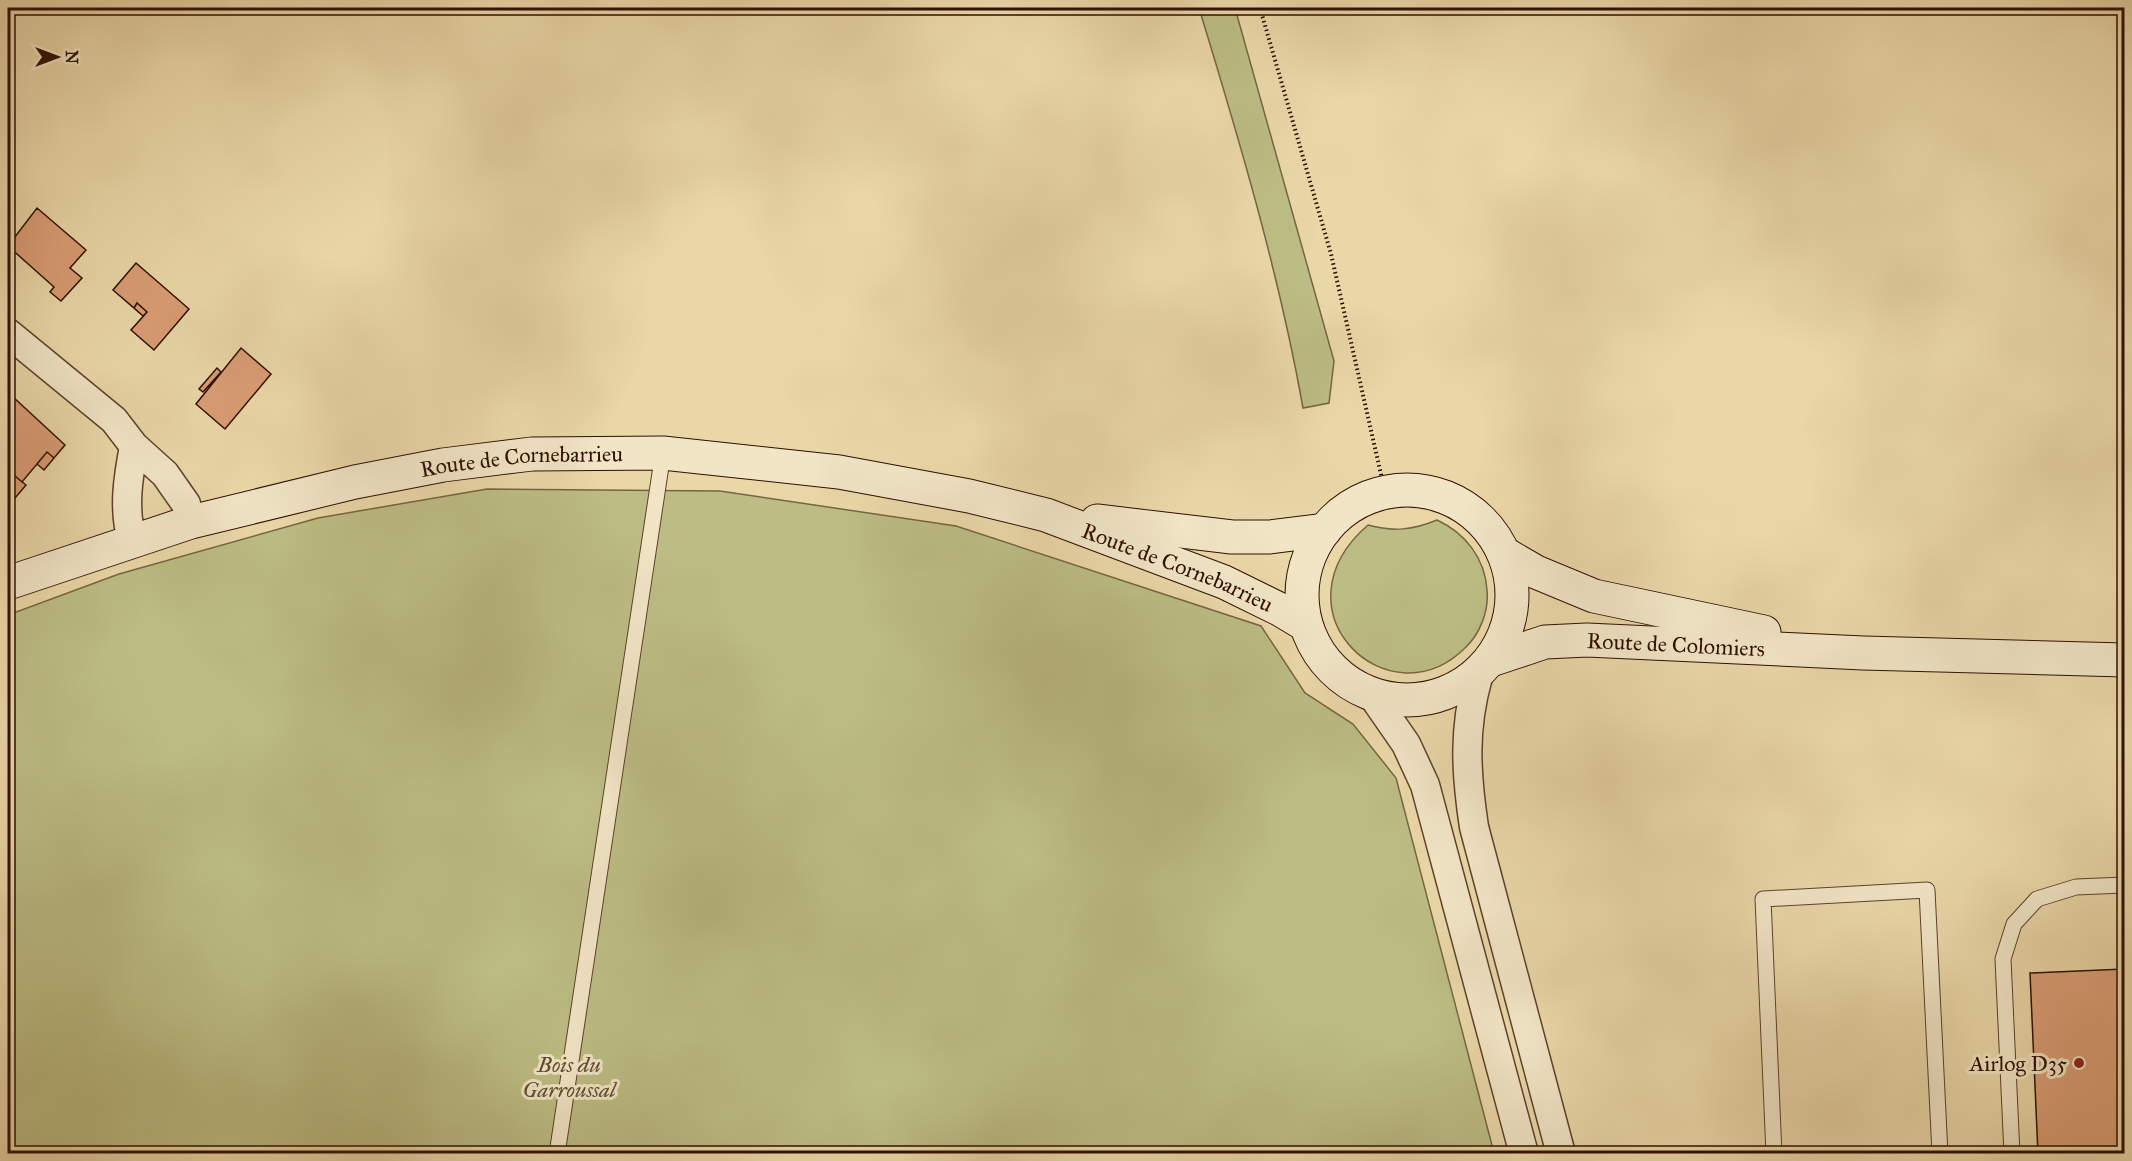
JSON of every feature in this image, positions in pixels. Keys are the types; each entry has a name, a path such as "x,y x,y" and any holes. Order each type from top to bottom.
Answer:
{"main road":[{"name":"Route de Cornebarrieu","path":"8,583 191,522 355,482 443,465 531,454 663,453 839,472 969,496 1046,515 1224,582 1306,625"},
{"path":"1422,490 1457,501 1485,524 1505,554 1513,591 1508,628 1484,668 1437,697 1405,702 1372,696 1343,680 1320,655 1306,625 1302,600 1304,575 1311,551 1325,530 1352,505 1385,492 1422,490"},
{"name":"Route de Cornebarrieu","path":"1046,515 1232,537 1270,537 1325,530"},
{"name":"Route de Colomiers","path":"1505,554 1536,572 1594,596 1863,653"},
{"name":"Route de Colomiers","path":"1484,668 1545,642 1587,639 1863,653 2124,660"}],"street":[{"path":"8,333 114,420 134,446 165,474 186,504 191,522"},
{"path":"132,540 127,524 128,482 134,446"},
{"path":"1484,668 1469,709 1466,775 1474,827 1561,1154"},
{"path":"1372,696 1406,744 1425,785 1524,1154"}],"lane":[{"path":"558,1154 663,453"},
{"path":"2012,1154 2003,959 2014,924 2037,899 2076,887 2124,885"},
{"path":"1774,1154 1763,899 1928,890 1940,1154"}],"path":[{"path":"1260,8 1331,254 1385,492"}],"green space":[{"path":"1199,8 1235,8 1334,361 1329,403 1303,408 1270,257"},
{"name":"Bois du Garroussal","path":"487,489 720,491 956,526 1261,626 1305,693 1353,724 1396,778 1494,1153 8,1154 8,615 119,574 318,518"},
{"path":"1437,520 1465,539 1478,557 1487,590 1487,606 1482,622 1475,636 1465,648 1435,668 1404,673 1375,665 1351,647 1335,621 1331,591 1341,558 1368,525 1386,529 1403,529"}],"building":[{"path":"37,208 86,250 70,268 82,278 61,301 50,292 54,287 8,246"},
{"path":"136,263 189,309 154,350 131,330 147,312 137,303 134,308 113,290"},
{"path":"137,303 147,312 143,316 134,308"},
{"path":"241,348 271,374 225,429 196,404"},
{"path":"217,368 221,372 203,392 199,389"},
{"path":"12,396 65,445 54,458 47,452 22,482 15,476 8,484 8,435 12,430 8,426 8,401"},
{"path":"47,452 54,458 44,470 37,464"},
{"path":"15,476 26,485 10,504 8,484"},
{"name":"Airlog D35","path":"2124,969 2124,1154 2038,1154 2030,973"}],"place":[{"name":"Airlog D35","path":"2079,1063"}]}
